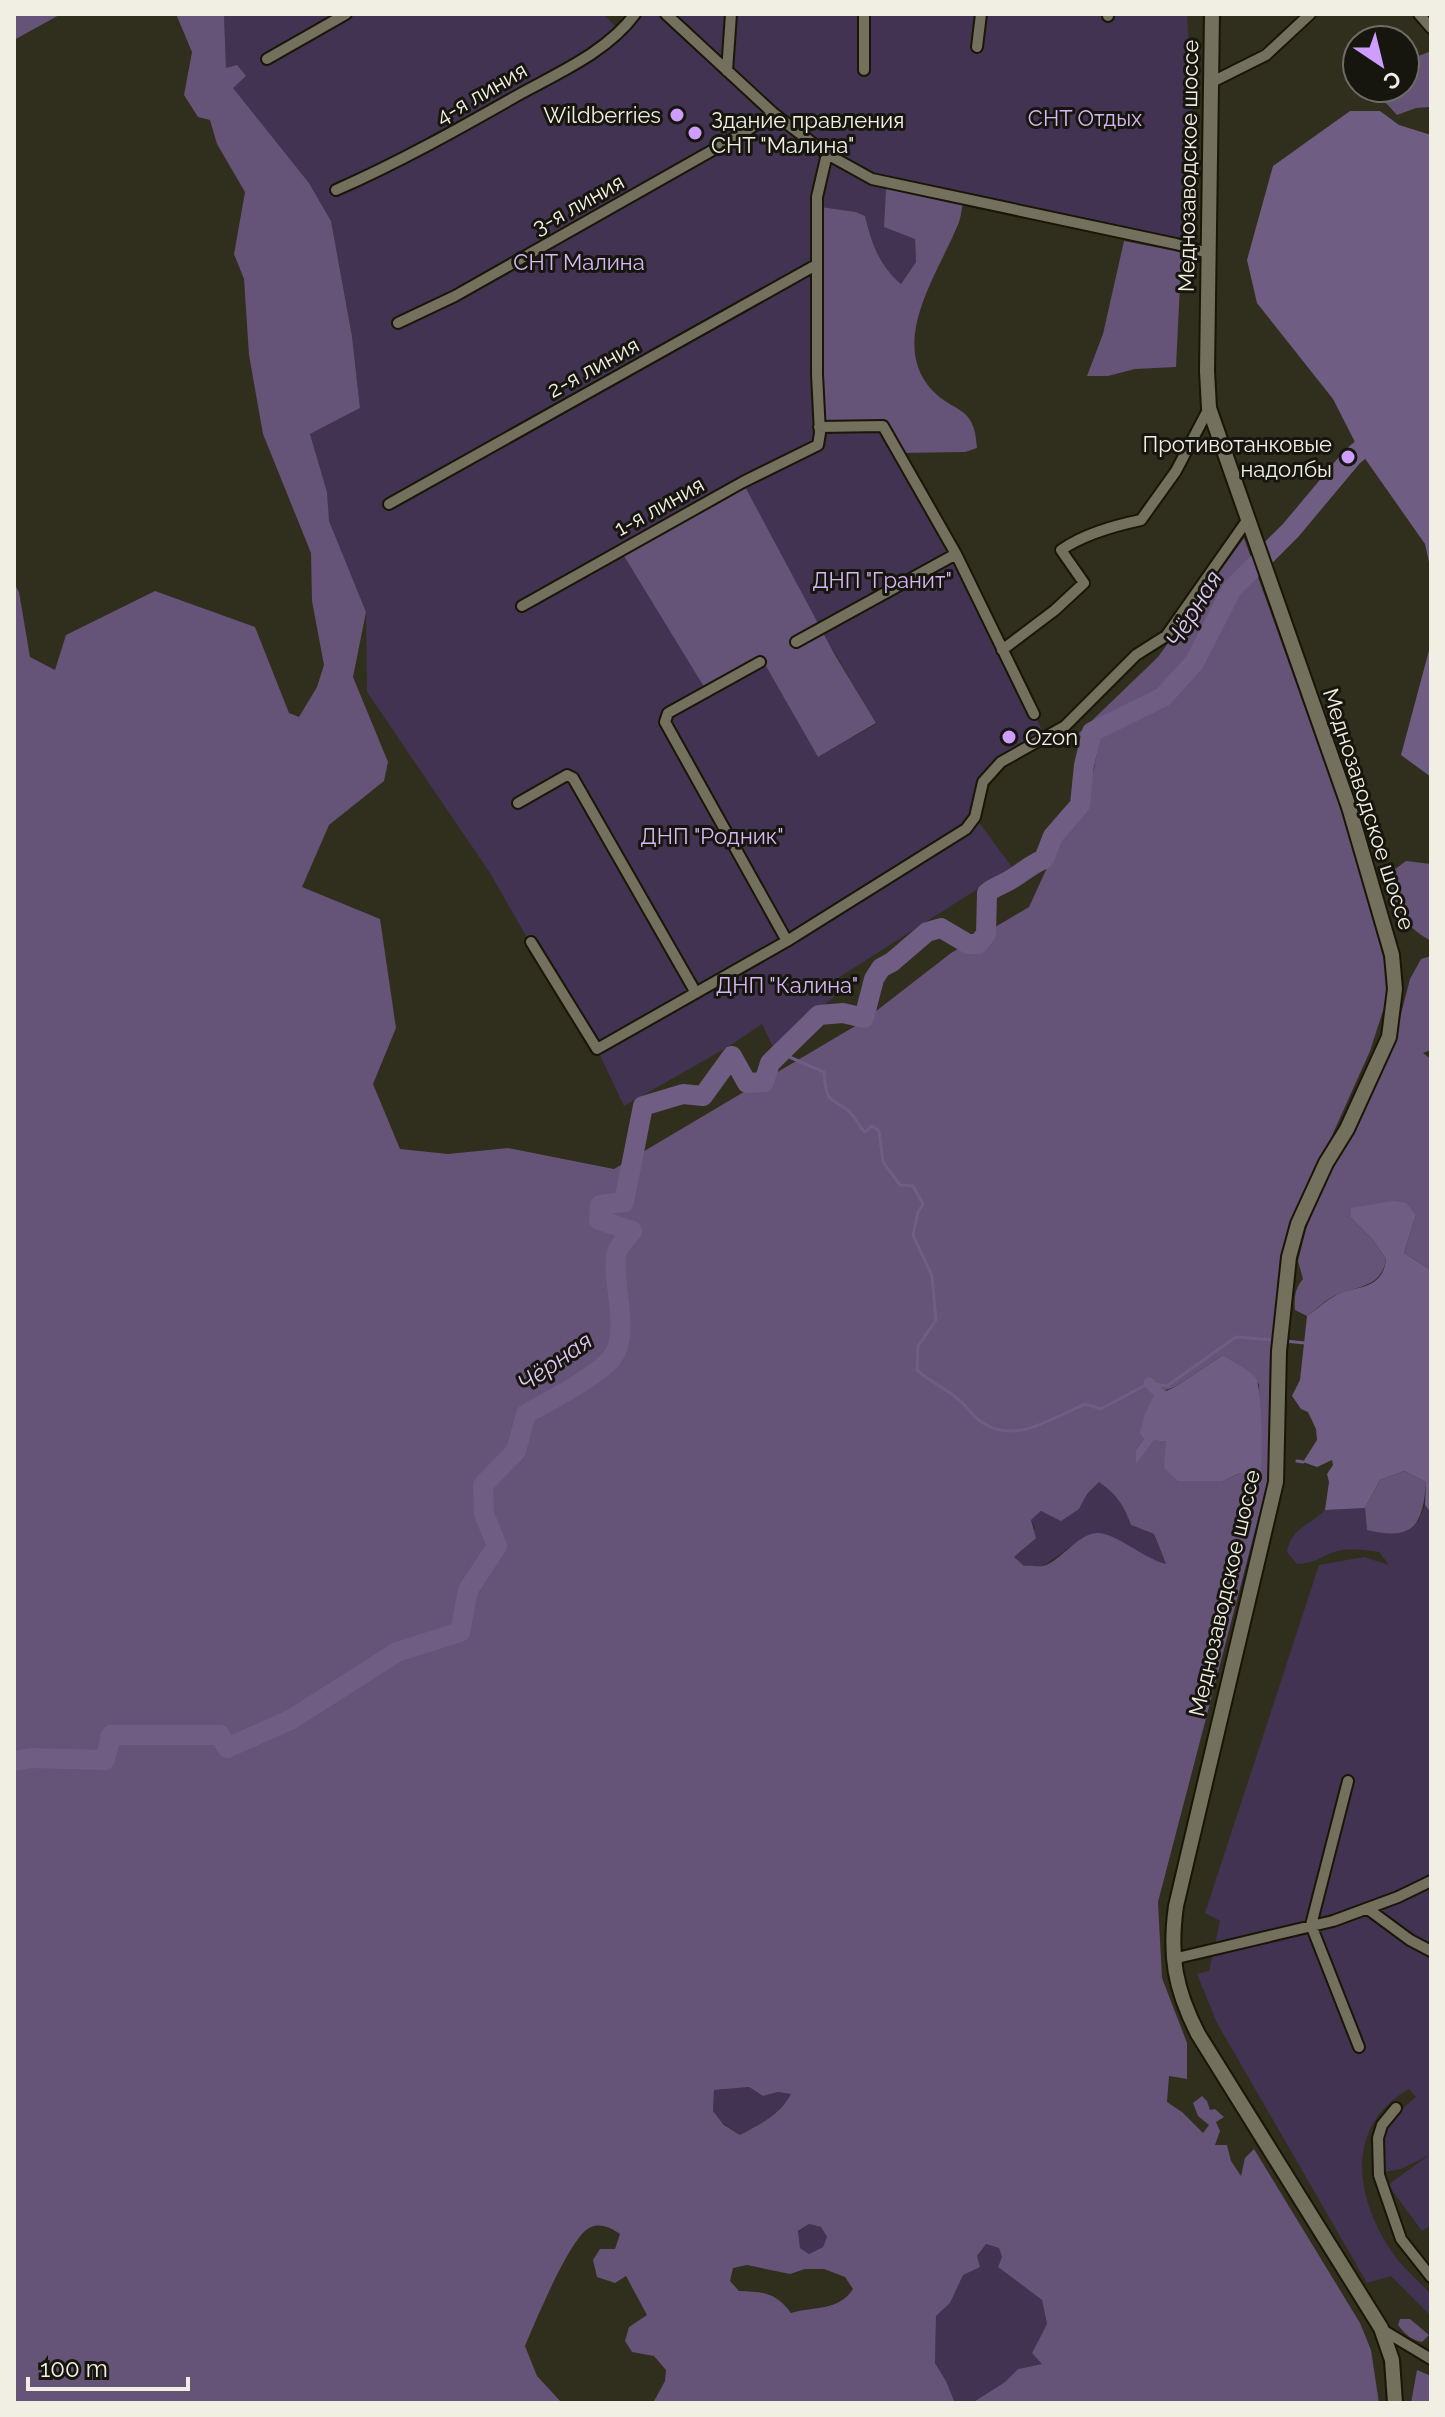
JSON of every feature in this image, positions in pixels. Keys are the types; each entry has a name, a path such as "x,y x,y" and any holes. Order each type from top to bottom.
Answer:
{"main road":[{"name":"Меднозаводское шоссе","path":"1212,14 1209,408 1349,807 1392,955 1395,989 1389,1037 1347,1129 1326,1163 1298,1224 1289,1257 1279,1351 1276,1482 1176,1906 1172,1933 1173,1959 1176,1981 1198,2034 1381,2328 1392,2360 1395,2403"}],"street":[{"path":"267,59 346,14"},
{"name":"4-я линия","path":"336,190 430,146 561,71 622,31 635,14"},
{"path":"666,14 773,113 827,154 872,179 1208,253"},
{"path":"727,71 731,14"},
{"path":"864,14 864,70"},
{"path":"977,47 981,14"},
{"path":"1210,83 1266,55 1310,14"},
{"path":"1419,14 1431,28"},
{"name":"3-я линия","path":"398,323 455,296 724,145 773,113"},
{"path":"827,154 817,197 819,427 883,426 956,554 1044,735"},
{"name":"2-я линия","path":"389,504 816,265"},
{"path":"1002,650 1055,610 1084,583 1061,550 1071,542 1115,525 1141,520 1176,471 1209,408"},
{"name":"1-я линия","path":"522,606 743,482 818,445 819,427"},
{"path":"531,942 597,1049 787,941 966,829 975,817 983,782 1001,762 1044,735 1065,726 1136,655 1166,636 1248,520"},
{"path":"796,642 956,554"},
{"path":"760,662 668,713 665,722 787,941"},
{"path":"518,803 567,775 573,778 696,993"},
{"path":"1348,1781 1311,1925 1359,2047"},
{"path":"1173,1959 1333,1921 1431,1881"},
{"path":"1368,1909 1410,1940 1431,1951"},
{"path":"1396,2108 1382,2125 1378,2138 1379,2175 1401,2239 1431,2277"},
{"path":"1381,2328 1428,2354"}],"green space":[{"path":"224,14 603,14 617,28 628,14 1187,14 1192,99 1189,248 892,183 915,239 916,262 901,284 877,253 865,216 821,207 883,426 956,555 1045,736 983,782 975,817 1012,867 827,985 834,997 773,1047 762,1024 728,1047 624,1106 597,1049 490,873 367,692 366,612 328,521 327,492 310,434 360,408 352,335 331,221 309,183 232,88 226,68","holes":["814,617 876,724 818,757 763,661"]},
{"path":"1099,1482 1119,1500 1131,1525 1154,1534 1166,1565 1140,1555 1117,1539 1083,1538 1043,1566 1024,1566 1013,1557 1022,1551 1035,1528 1031,1520 1041,1511 1049,1514 1079,1509 1087,1494"},
{"path":"1425,1505 1431,1513 1431,2225 1422,2231 1388,2185 1429,2155 1401,2169 1384,2172 1386,2128 1416,2097 1409,2089 1387,2105 1373,2124 1365,2145 1362,2168 1372,2215 1397,2259 1431,2294 1431,2316 1391,2276 1367,2283 1217,2023 1197,1974 1209,1971 1220,1921 1205,1913 1319,1565 1364,1557 1389,1565 1379,1552 1351,1549 1297,1564 1287,1552 1289,1544 1297,1532 1325,1510 1365,1508 1367,1530 1418,1522"},
{"path":"749,2087 763,2096 778,2092 792,2094 776,2113 740,2135 724,2124 713,2111 714,2090"},
{"path":"809,2224 821,2227 827,2237 823,2247 809,2254 800,2248 798,2232"},
{"path":"986,2244 999,2248 1002,2257 998,2267 1042,2300 1047,2324 1032,2353 1043,2364 1018,2369 1005,2382 972,2403 955,2403 935,2363 936,2316 950,2303 963,2274"}],"shaded area":[{"path":"14,14 61,14 14,40"},
{"path":"176,14 224,14 226,68 237,65 246,76 233,88 309,183 331,221 352,336 360,408 310,434 327,492 329,521 366,612 353,677 388,762 384,781 329,825 302,887 380,919 396,1028 373,1084 400,1149 448,1154 508,1148 614,1169 862,1022 951,953 1029,907 1057,846 1087,806 1097,752 1078,734 1158,657 1244,538 1348,828 1391,986 1370,1051 1287,1236 1270,1353 1268,1481 1158,1902 1162,1978 1187,2043 1187,2079 1169,2076 1167,2102 1203,2133 1209,2125 1198,2116 1193,2103 1202,2096 1210,2110 1215,2109 1224,2117 1216,2122 1220,2131 1215,2145 1227,2145 1231,2161 1241,2176 1245,2158 1254,2149 1360,2323 1371,2350 1379,2403 972,2403 1005,2382 1018,2369 1042,2364 1032,2353 1047,2324 1042,2300 998,2267 1002,2257 999,2248 986,2244 977,2256 980,2267 963,2275 950,2303 936,2316 935,2363 955,2403 653,2403 665,2381 666,2370 654,2356 632,2352 625,2341 629,2327 647,2315 626,2276 615,2283 597,2277 593,2260 600,2249 615,2249 620,2234 599,2226 583,2233 574,2245 554,2280 525,2346 537,2376 562,2403 14,2403 14,583 19,592 30,657 55,670 66,635 155,591 255,627 289,713 299,717 317,687 324,665 312,601 311,553 263,434 249,355 244,279 234,254 245,192 217,144 210,120 198,117 184,95 192,52","holes":["1223,1355 1259,1384 1261,1473 1240,1473 1223,1481 1166,1442 1153,1439 1136,1462 1136,1449 1144,1439 1166,1390","1099,1482 1110,1491 1131,1525 1154,1534 1166,1564 1112,1537 1097,1533 1083,1538 1043,1566 1024,1566 1014,1557 1036,1538 1031,1520 1041,1511 1061,1521 1079,1509 1087,1494","749,2087 763,2096 778,2092 791,2094 775,2113 740,2135 724,2125 713,2111 714,2090","809,2224 821,2227 827,2237 823,2247 809,2254 800,2248 798,2231","747,2265 790,2274 805,2269 824,2269 845,2277 853,2289 834,2304 791,2313 774,2297 739,2291 730,2281 733,2268"]},
{"path":"1429,52 1431,107 1416,108 1397,115 1387,104 1421,104 1421,55"},
{"path":"1350,111 1380,111 1399,125 1431,135 1431,571 1425,544 1359,450 1333,399 1257,303 1247,260 1273,166"},
{"path":"891,183 965,199 959,222 922,306 915,349 919,370 931,389 962,411 972,424 977,448 965,452 900,453 883,426 820,427 821,207 865,216 877,253 901,284 916,262 915,239 884,227 886,190"},
{"path":"1124,241 1185,253 1181,265 1176,367 1087,376 1103,334"},
{"path":"743,483 835,655 876,723 818,757 763,661 706,690 621,551"},
{"path":"1431,643 1431,777 1401,755"},
{"path":"1406,861 1431,864 1431,941 1406,921 1390,886 1387,875"},
{"path":"1431,956 1431,1050 1423,1053 1431,1059 1431,1270 1404,1253 1416,1215 1352,1208 1351,1218 1373,1240 1386,1259 1384,1268 1369,1284 1335,1296 1307,1316 1295,1310 1295,1297 1303,1279 1298,1261 1306,1229 1327,1176 1352,1135 1392,1049 1410,979 1421,959"},
{"path":"1393,1201 1406,1203 1416,1215 1404,1253 1431,1270 1431,1513 1425,1505 1426,1482 1404,1471 1380,1480 1365,1508 1325,1510 1329,1482 1327,1474 1333,1465 1332,1460 1317,1467 1303,1462 1317,1440 1316,1429 1308,1412 1301,1409 1292,1396 1300,1380 1307,1316 1333,1297 1373,1283 1379,1277 1386,1259 1373,1240 1351,1218 1351,1208"},
{"path":"1223,1355 1252,1374 1258,1383 1261,1473 1240,1473 1223,1481 1178,1481 1164,1468 1166,1442 1154,1440 1136,1464 1136,1449 1144,1439 1140,1433 1144,1416 1153,1397 1175,1387"},
{"path":"1404,1471 1426,1482 1422,1510 1413,1527 1395,1533 1367,1530 1365,1508 1380,1480"},
{"path":"1400,2319 1410,2319 1429,2335 1422,2342 1411,2338 1398,2325"},
{"path":"1417,2370 1431,2376 1431,2403 1411,2403"}],"waterway":[{"name":"Чёрная","path":"14,1761 31,1758 105,1760 111,1735 220,1735 227,1748 292,1719 397,1652 460,1632 468,1590 497,1546 484,1514 483,1485 516,1451 526,1414 593,1374 610,1360 616,1350 621,1325 616,1256 632,1231 599,1220 600,1205 624,1202 643,1106 683,1094 703,1096 732,1056 747,1083 764,1082 770,1063 819,1015 843,1013 864,1018 874,979 881,968 927,932 941,928 968,944 978,944 986,934 987,893 1044,859 1053,836 1080,805 1084,765 1092,732 1163,697 1194,663 1232,589 1291,530 1352,457 1379,434"},
{"path":"780,1053 824,1072 829,1097 847,1110 865,1132 872,1126 879,1131 883,1162 900,1185 913,1186 923,1204 913,1235 932,1276 936,1320 918,1346 917,1370 958,1399 980,1421 993,1428 1019,1430 1046,1422 1085,1404 1101,1409 1149,1383 1167,1386 1236,1337 1277,1340"},
{"path":"1285,1341 1305,1343"},
{"path":"1149,1383 1168,1402"},
{"path":"1297,1461 1303,1462"}],"place":[{"name":"Wildberries","path":"677,115"},
{"name":"Здание правления СНТ \"Малина\"","path":"695,133"},
{"name":"Противотанковые надолбы","path":"1348,457"},
{"name":"Ozon","path":"1009,737"}],"park label":[{"name":"СНТ Отдых","path":"1085,118"},
{"name":"СНТ Малина","path":"579,262"},
{"name":"ДНП \"Гранит\"","path":"882,580"},
{"name":"ДНП \"Родник\"","path":"712,836"},
{"name":"ДНП \"Калина\"","path":"787,985"}]}
